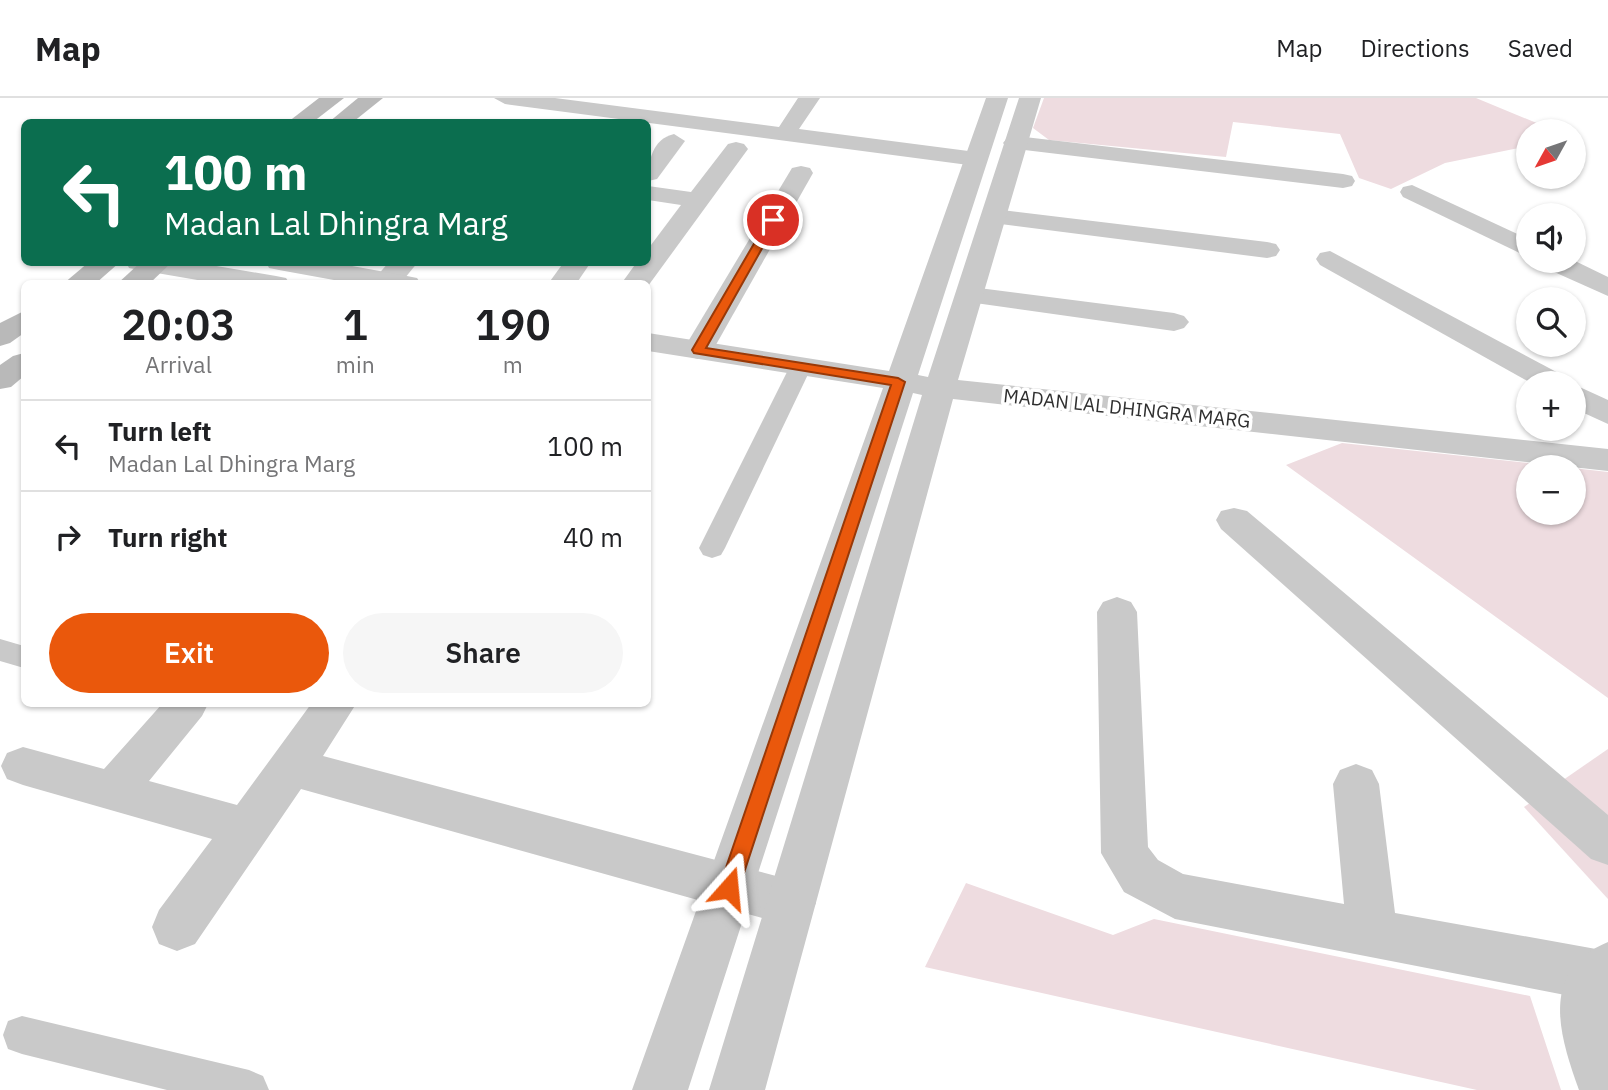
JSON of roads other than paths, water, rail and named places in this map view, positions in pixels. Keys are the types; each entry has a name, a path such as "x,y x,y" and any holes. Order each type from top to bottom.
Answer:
{"main road":[{"path":"303,119 333,98"},
{"path":"344,119 372,98"},
{"path":"82,280 102,266"},
{"path":"135,280 149,266"},
{"path":"0,338 21,322"},
{"path":"0,380 21,364"}],"street":[{"path":"505,98 570,102 976,159"},
{"path":"785,134 809,98"},
{"path":"660,1090 902,370 997,98"},
{"path":"737,1090 944,376 1030,98"},
{"path":"552,119 570,102"},
{"path":"651,170 674,141"},
{"path":"1016,143 1343,181"},
{"path":"651,262 736,149"},
{"path":"704,339 801,173"},
{"path":"1412,192 1516,242"},
{"path":"651,193 697,200"},
{"path":"994,217 1267,250"},
{"path":"1330,259 1531,371"},
{"path":"170,266 252,280"},
{"path":"308,266 396,278"},
{"path":"1577,273 1608,288"},
{"path":"971,295 1174,321"},
{"name":"MADAN LAL DHINGRA MARG","path":"651,318 704,339 801,366 902,370"},
{"name":"MADAN LAL DHINGRA MARG","path":"651,342 704,339 944,376 1249,408 1608,460"},
{"path":"1586,401 1608,414"},
{"name":"MADAN LAL DHINGRA MARG","path":"1249,408 1516,425"},
{"path":"1586,433 1608,436"},
{"path":"1234,520 1608,844"},
{"path":"1117,612 1125,853 1142,876 1175,896 1372,933 1602,971 1584,1008 1587,1036 1607,1090"},
{"path":"113,791 184,707"},
{"path":"177,927 333,707"},
{"path":"23,766 246,828"},
{"path":"290,767 791,903"},
{"path":"1356,784 1372,933"}],"lane":[{"path":"712,548 801,366"},
{"path":"0,650 21,656"},
{"path":"22,1035 248,1090"}]}
